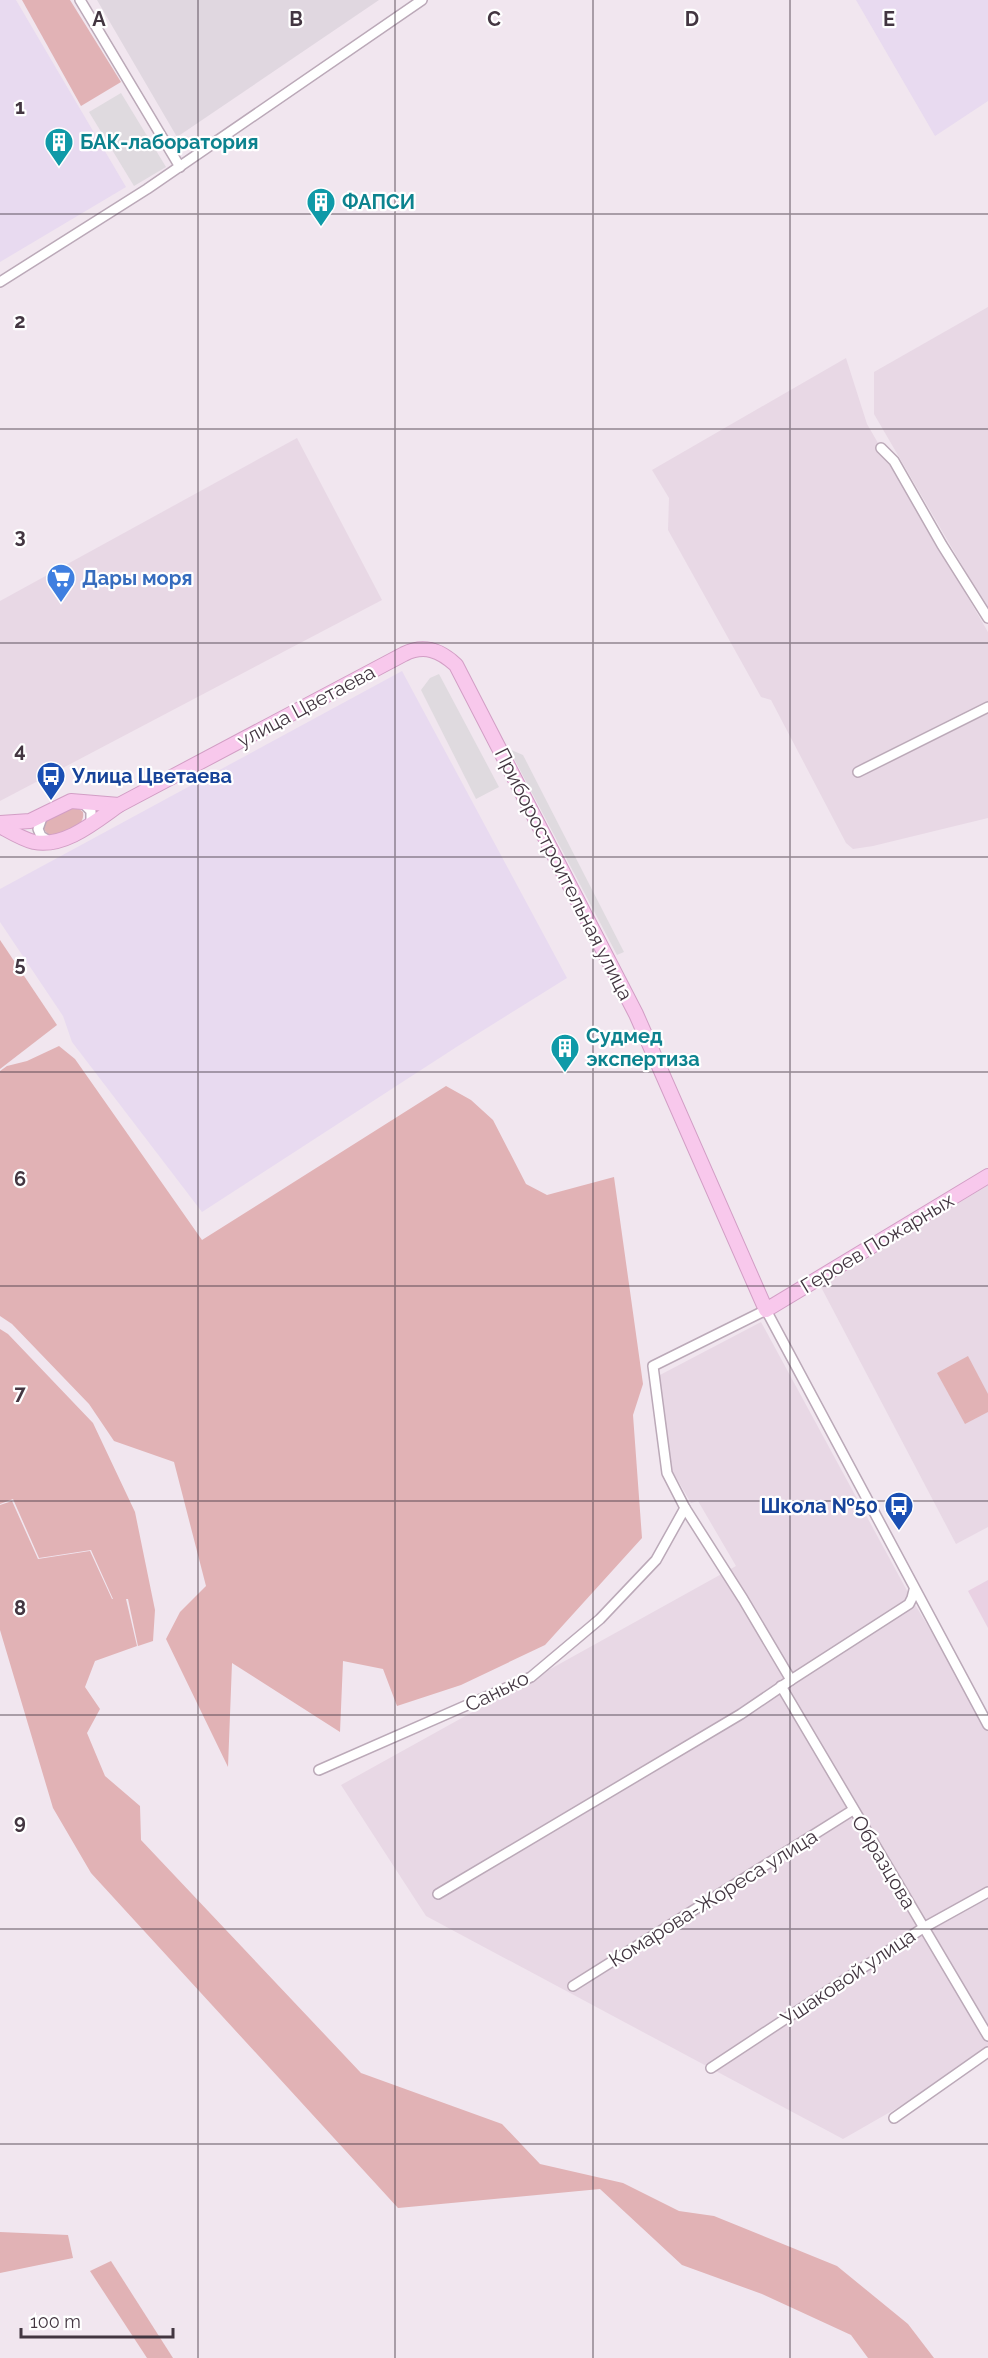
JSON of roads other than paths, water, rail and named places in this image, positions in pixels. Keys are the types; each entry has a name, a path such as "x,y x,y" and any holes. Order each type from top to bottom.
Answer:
{"main road":[{"name":"улица Цветаева","path":"50,842 60,840 88,826 119,805 404,654 416,649 432,650"},
{"name":"Приборостроительная улица","path":"432,650 443,653 456,665 618,976 766,1310"},
{"path":"0,824 30,821 71,801 119,805"},
{"path":"0,824 27,840 50,842"},
{"name":"Героев Пожарных","path":"766,1310 988,1176"}],"street":[{"path":"80,0 180,167"},
{"path":"0,282 180,167 422,0"},
{"path":"881,448 894,461 942,545 988,618"},
{"path":"858,772 988,707"},
{"path":"80,801 91,811 88,826"},
{"path":"43,815 38,824 38,832 50,842"},
{"path":"766,1310 653,1366 667,1473 685,1508 791,1680"},
{"name":"Приборостроительная улица","path":"766,1310 988,1725"},
{"name":"Санько","path":"319,1770 531,1677 600,1619 656,1560 685,1508"},
{"path":"438,1894 741,1714 909,1604 914,1590"},
{"name":"Образцова","path":"781,1686 922,1928 988,2036"},
{"name":"Комарова-Жореса улица","path":"573,1986 853,1810"},
{"name":"Ушаковой улица","path":"711,2068 922,1928 988,1892"},
{"path":"894,2118 988,2052"}],"place":[{"name":"БАК-лаборатория","path":"59,168"},
{"name":"ФАПСИ","path":"321,228"},
{"name":"Дары моря","path":"61,604"},
{"name":"Улица Цветаева","path":"51,802"},
{"name":"Судмед экспертиза","path":"565,1074"},
{"name":"Школа №50","path":"899,1532"}]}
